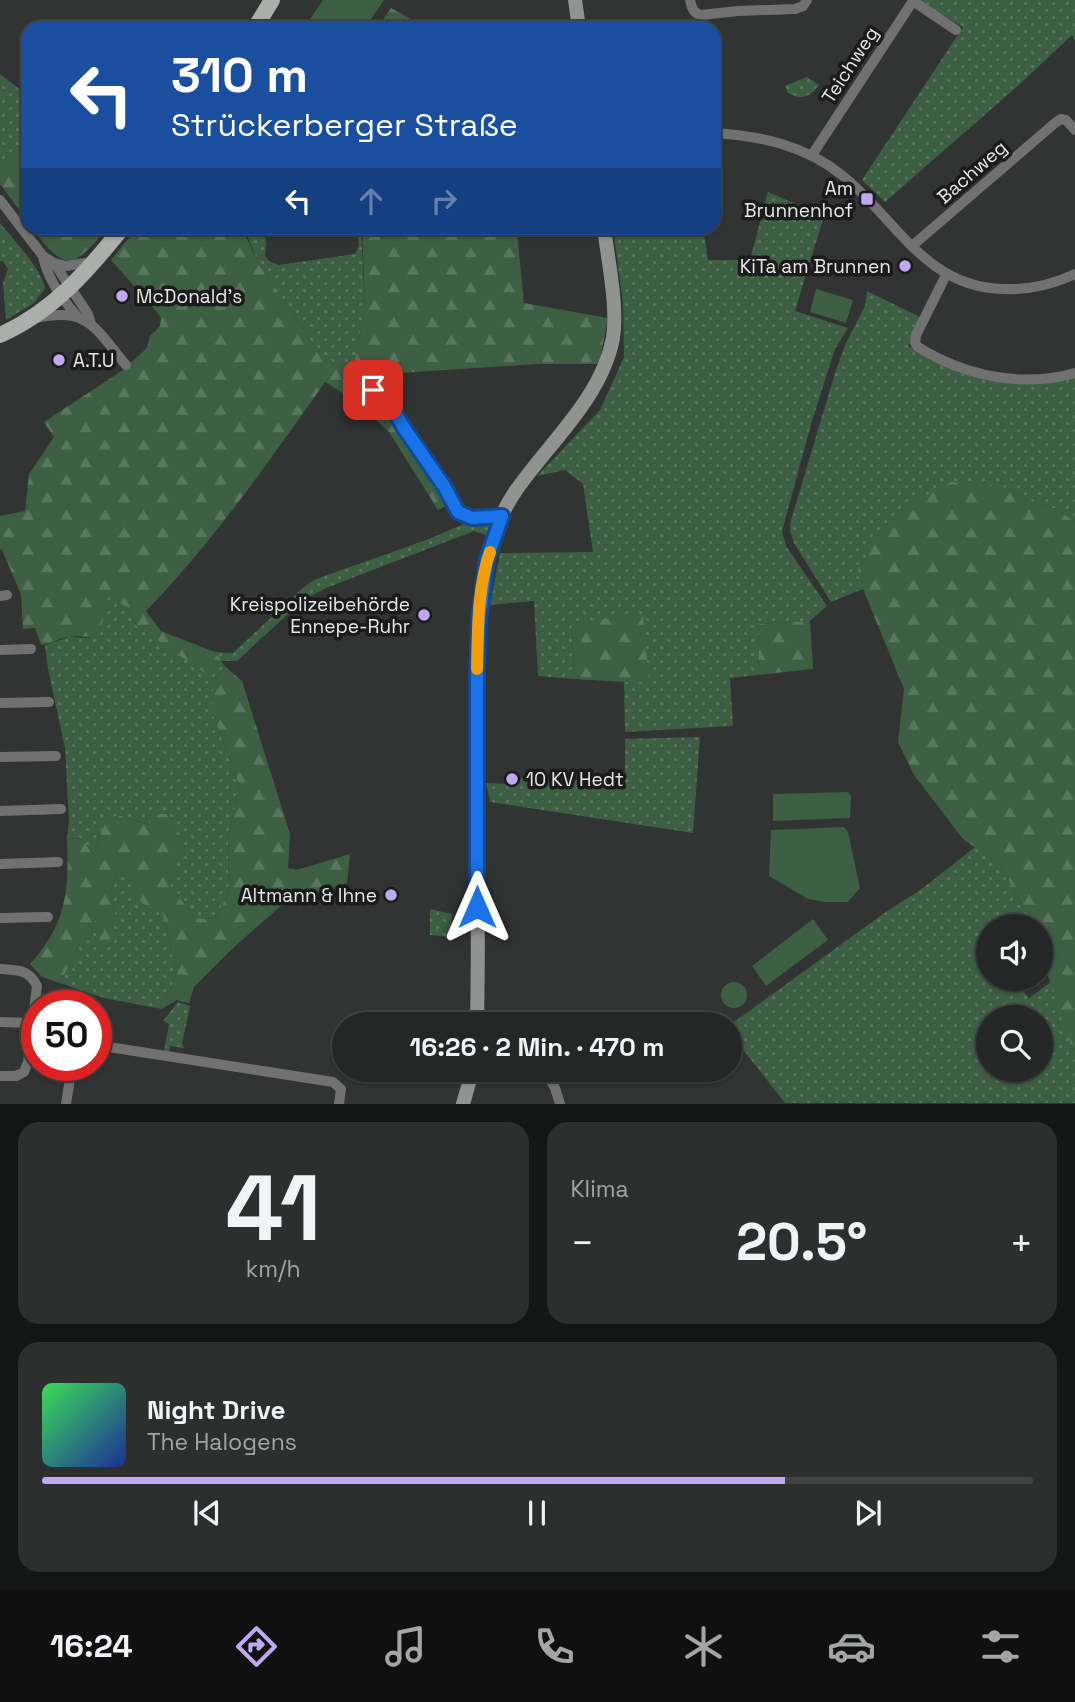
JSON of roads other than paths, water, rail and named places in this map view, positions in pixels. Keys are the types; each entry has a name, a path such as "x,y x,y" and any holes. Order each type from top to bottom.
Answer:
{"main road":[{"path":"259,21 272,0"},
{"path":"575,0 578,21"},
{"path":"0,335 28,320 66,291 96,261 116,235"},
{"path":"477,1012 477,678 479,620 487,559 502,516 515,491 573,419 607,362 614,328 612,282 605,235"},
{"path":"463,1104 469,1082"}],"street":[{"path":"690,0 692,9 701,15 738,10 795,9 803,6 807,0"},
{"name":"Teichweg","path":"812,155 913,1 956,30"},
{"name":"Bachweg","path":"912,246 1055,123 1061,119 1066,120 1075,130"},
{"path":"721,133 773,140 812,155 842,175 926,261 946,275 973,285 1016,289 1049,284 1075,274"},
{"path":"0,200 21,227"},
{"path":"27,235 43,256 54,263 71,266 96,261"},
{"path":"43,256 46,270 88,314 91,324"},
{"path":"54,263 66,291 68,305 79,318"},
{"path":"946,275 916,335 915,342 918,347 948,364 994,377 1041,379 1075,373"},
{"path":"28,320 61,314 79,318 91,324 126,365"},
{"path":"373,390 391,406 458,512 472,518 502,516"},
{"path":"0,650 31,649"},
{"path":"0,703 49,702"},
{"path":"0,757 56,756"},
{"path":"0,811 61,809"},
{"path":"0,864 58,862"},
{"path":"0,918 48,917"},
{"path":"0,970 27,972 34,979 36,990"},
{"path":"0,1022 21,1023"},
{"path":"112,1047 333,1082 341,1090 340,1104"},
{"path":"0,1076 21,1074"},
{"path":"66,1104 70,1081"},
{"path":"552,1082 561,1104"}],"place":[{"name":"Am Brunnenhof","path":"867,199"},
{"name":"KiTa am Brunnen","path":"905,266"},
{"name":"McDonald's","path":"122,296"},
{"name":"A.T.U","path":"59,360"},
{"name":"Kreispolizeibehörde Ennepe-Ruhr","path":"424,615"},
{"name":"10 KV Hedt","path":"512,779"},
{"name":"Altmann & Ihne","path":"391,895"}]}
